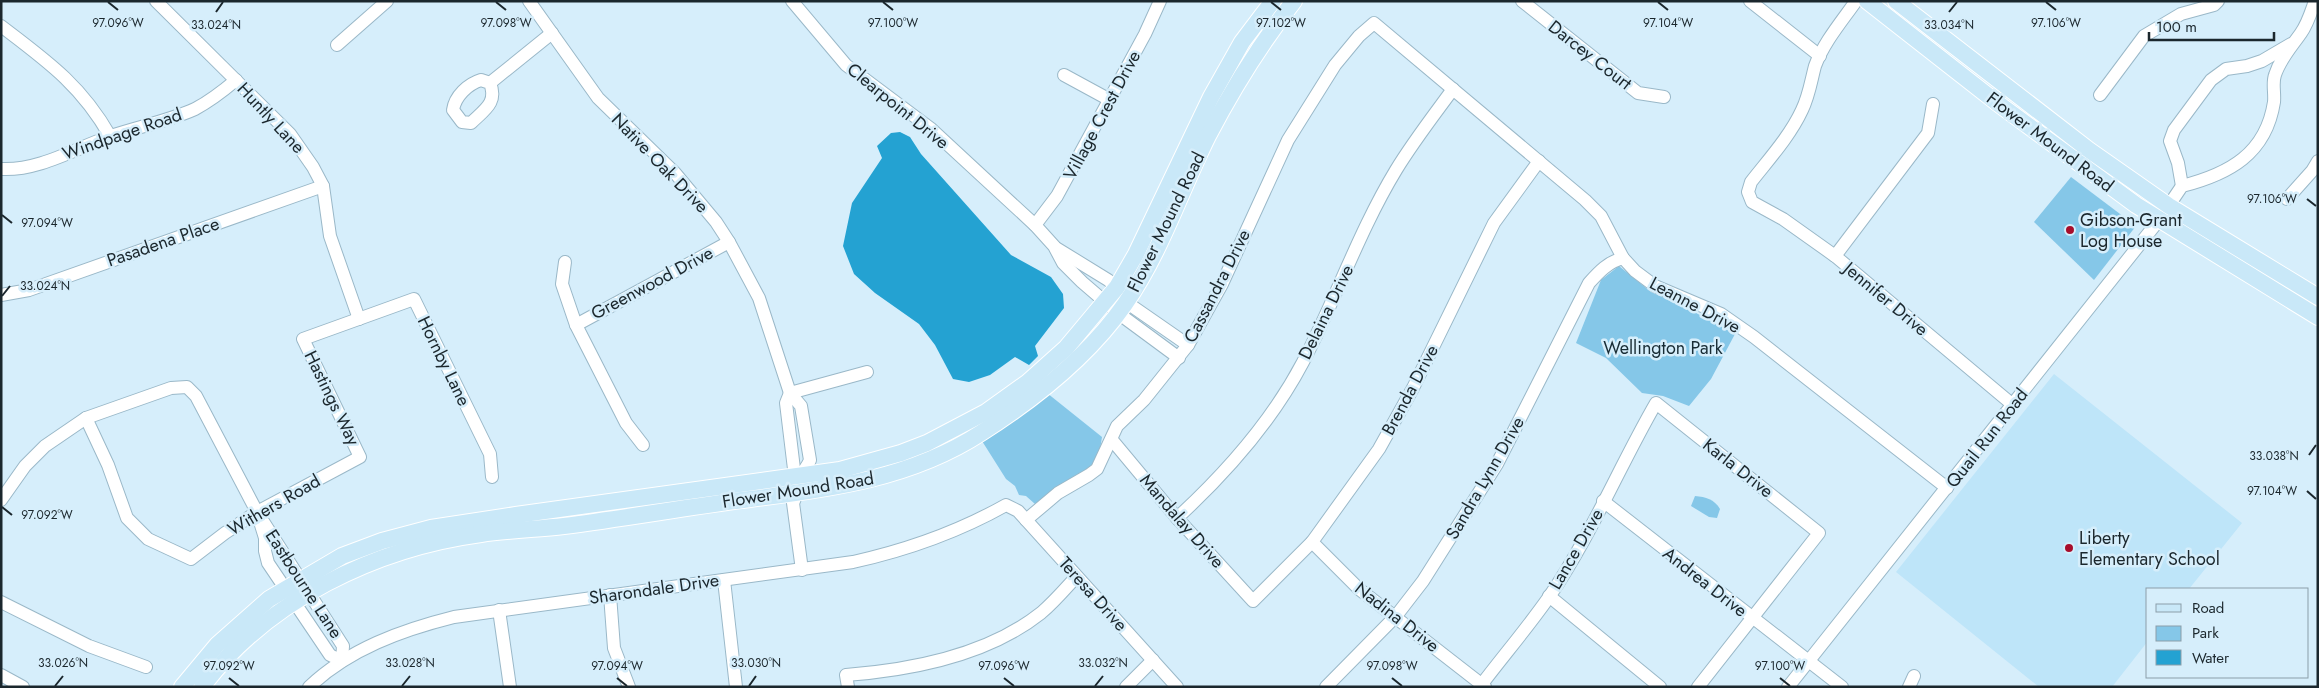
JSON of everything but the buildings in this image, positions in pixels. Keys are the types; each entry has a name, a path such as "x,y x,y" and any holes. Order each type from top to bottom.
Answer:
{"main road":[{"name":"Flower Mound Road","path":"182,687 217,645 241,622 306,586 342,556 382,541 431,528 554,509 840,470 901,453 986,412 1028,382 1066,348 1117,287 1136,254 1211,97 1242,42 1273,1"},
{"name":"Flower Mound Road","path":"306,586 324,584 383,559 432,543 481,534 562,526 848,485 910,469 948,452 980,434 1063,374 1122,308 1157,249 1217,121 1259,47 1294,1"},
{"name":"Flower Mound Road","path":"1867,1 2029,127 2159,220 2318,317"},
{"name":"Flower Mound Road","path":"1896,1 2049,122 2169,206 2318,297"},
{"name":"Flower Mound Road","path":"202,687 290,595"}],"street":[{"name":"Huntly Lane","path":"156,1 290,134 314,167 323,186 330,236 359,319"},
{"path":"336,45 387,1"},
{"name":"Native Oak Drive","path":"529,1 598,98 675,173 716,222 759,298 790,393 801,406 810,460 801,476 798,493 793,503 802,570"},
{"name":"Clearpoint Drive","path":"792,1 846,65 916,116 1035,225 1054,246 1063,263 1105,302 1122,308 1188,345"},
{"name":"Village Crest Drive","path":"1035,225 1058,196 1145,34 1160,1"},
{"name":"Darcey Court","path":"1522,1 1638,93 1664,98"},
{"path":"1750,1 1820,56 1856,1"},
{"path":"2100,95 2144,36 2181,14 2214,5 2218,1"},
{"path":"2292,43 2262,61 2248,66 2226,69 2211,80 2174,130 2170,140 2178,163 2182,186 2205,180 2233,168 2252,150 2267,129 2274,101 2274,76 2292,43 2309,19 2315,1"},
{"name":"Leanne Drive","path":"1374,23 1585,200 1601,216 1623,258 1635,271 1655,286 1721,314 1754,336 1947,488"},
{"name":"Cassandra Drive","path":"1026,520 1058,492 1090,475 1097,469 1117,426 1144,400 1179,358 1222,284 1288,140 1335,65 1359,36 1374,23"},
{"path":"1,26 68,80 85,97 110,136"},
{"path":"490,83 552,33"},
{"name":"Jennifer Drive","path":"1820,56 1802,111 1792,128 1751,182 1748,192 1752,202 1783,219 1835,256 2013,405"},
{"path":"2262,61 2268,65 2274,76"},
{"path":"1064,75 1110,100"},
{"name":"Windpage Road","path":"1,169 15,170 35,165 110,136 195,108 213,98 236,80"},
{"name":"Delaina Drive","path":"1177,518 1204,493 1234,460 1272,411 1302,362 1396,170 1454,89"},
{"path":"1835,256 1928,133 1933,104"},
{"name":"Brenda Drive","path":"1253,601 1312,542 1379,449 1413,388 1494,223 1539,161"},
{"path":"2287,198 2312,171 2318,161"},
{"name":"Pasadena Place","path":"1,295 29,290 323,186"},
{"name":"Quail Run Road","path":"1788,687 2159,220 2182,186"},
{"name":"Greenwood Drive","path":"576,325 729,242"},
{"name":"Clearpoint Drive","path":"1054,246 1117,287 1122,308 1179,358"},
{"name":"Sandra Lynn Drive","path":"1326,687 1396,616 1423,581 1497,464 1590,283 1600,270 1614,260 1623,258"},
{"path":"565,262 562,284 576,325 626,423 643,445"},
{"name":"Hornby Lane","path":"359,319 414,299 490,454 492,477"},
{"name":"Hastings Way","path":"359,319 303,339 360,457"},
{"path":"790,393 867,372"},
{"name":"Eastbourne Lane","path":"86,418 171,388 187,387 196,396 257,512 343,646 342,661 330,655 268,563 265,551 266,538 257,512"},
{"name":"Lance Drive","path":"1483,685 1549,596 1656,403"},
{"name":"Karla Drive","path":"1656,403 1819,533 1752,618"},
{"path":"2,496 25,466 45,446 86,418"},
{"name":"Withers Road","path":"86,418 108,466 127,518 148,539 191,559 257,512 360,457"},
{"name":"Mandalay Drive","path":"1112,440 1177,518 1253,601"},
{"name":"Andrea Drive","path":"1603,501 1842,687"},
{"name":"Teresa Drive","path":"1006,506 1018,510 1176,687"},
{"name":"Sharondale Drive","path":"308,687 342,661 377,642 414,627 454,617 499,610 802,570 891,553 974,524 1006,506"},
{"name":"Nadina Drive","path":"1312,542 1359,589 1483,685"},
{"path":"847,681 942,660 985,644 1018,628 1041,613 1076,577"},
{"path":"724,580 736,687"},
{"path":"610,595 614,648 629,687"},
{"path":"1549,596 1660,687"},
{"path":"1,602 82,643 146,668"},
{"path":"499,610 510,687"},
{"path":"1698,687 1752,618"},
{"path":"1126,687 1153,660"},
{"path":"1,675 23,687"}],"shaded area":[{"name":"Liberty Elementary School","path":"2054,374 2242,523 2190,588 2146,588 2146,644 2112,687 2039,687 1896,572"}],"green space":[{"path":"2071,177 2136,226 2094,280 2034,222"},
{"name":"Wellington Park","path":"1619,266 1651,292 1685,307 1735,334 1711,379 1689,406 1663,396 1642,393 1606,358 1576,343 1601,280"},
{"path":"1047,393 1102,437 1098,462 1035,504 1026,496 1019,495 1015,486 1006,479 982,441"},
{"path":"1695,496 1706,498 1715,503 1720,509 1717,518 1709,517 1691,506"}],"water":[{"path":"900,132 910,137 921,154 1011,255 1051,277 1063,294 1064,308 1035,346 1038,356 1029,365 1015,357 990,375 969,382 953,379 935,345 919,324 875,293 854,274 843,246 852,203 882,158 877,146 891,133"}],"place":[{"name":"Gibson-Grant Log House","path":"2070,230"},
{"name":"Liberty Elementary School","path":"2069,548"}]}
